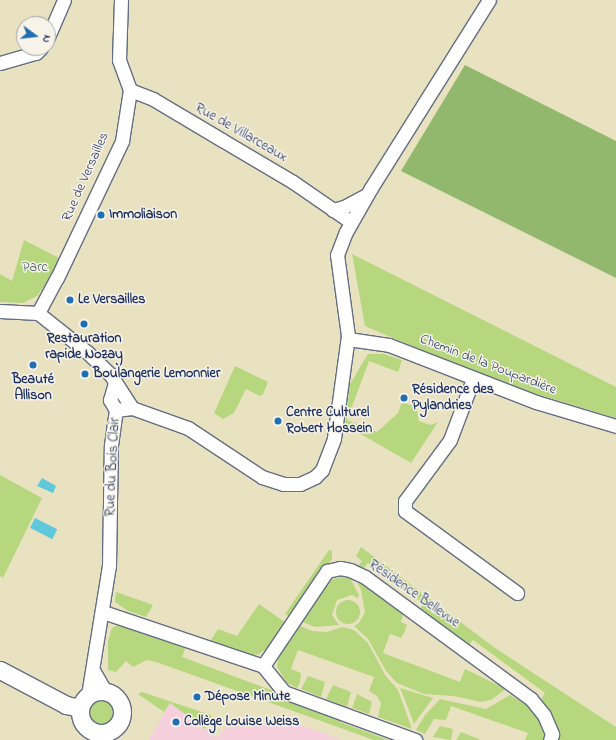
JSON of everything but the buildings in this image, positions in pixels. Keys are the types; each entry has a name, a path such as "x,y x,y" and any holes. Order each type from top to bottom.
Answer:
{"street":[{"path":"56,18 64,0"},
{"path":"121,0 119,60 130,90"},
{"path":"116,410 132,408 188,428 262,477 282,484 300,484 315,477 328,459 334,438 348,339 338,255 352,222 367,195 489,0"},
{"path":"0,63 26,56"},
{"name":"Rue de Villarceaux","path":"130,90 153,99 293,182 352,222"},
{"name":"Rue de Versailles","path":"38,313 57,278 118,150 130,90"},
{"path":"333,210 344,208 367,195"},
{"path":"0,311 38,313 87,352 110,374 132,408"},
{"name":"Chemin de la Poupardière","path":"348,339 389,345 473,379 536,402 616,426"},
{"path":"473,379 450,440 405,501 405,511 517,593"},
{"name":"Rue du Bois Clair","path":"84,740 83,707 94,672 109,566 111,445 116,410 110,400 115,383"},
{"name":"Résidence Bellevue","path":"263,666 327,571 340,568 350,570 365,578 531,699 544,715 552,734 550,740"},
{"path":"103,612 263,666 284,692 415,740"},
{"path":"0,670 66,705 83,707 104,691"},
{"path":"83,707 88,729 98,736 115,726 121,716 121,710 116,698 104,691 94,672"}],"shaded area":[{"name":"Collège Louise Weiss","path":"170,703 218,738 226,727 290,721 342,740 149,740"}],"green space":[{"path":"465,65 616,141 616,278 401,171"},
{"name":"Parc","path":"24,240 59,258 51,277 37,296 23,303 0,302 0,274 12,281"},
{"path":"352,254 616,387 616,418 491,380 365,326"},
{"path":"368,354 384,354 402,360 398,372 369,361 347,420 377,432 398,413 402,402 416,407 419,421 430,425 438,422 411,463 345,425 350,384"},
{"path":"235,366 268,382 263,394 260,396 246,389 234,413 223,419 214,413"},
{"path":"0,475 42,498 3,578 0,576"},
{"path":"361,547 495,648 616,727 616,740 556,740 554,717 540,701 545,693 473,640 467,647 418,613 423,604 368,563 361,571 358,566 362,561 356,556"},
{"path":"329,550 332,551 332,559 291,617 285,614"},
{"path":"342,577 350,578 359,595 358,598 352,595 337,600 332,615 339,625 315,627 300,621 324,585 334,579"},
{"path":"356,579 403,614 401,622 407,625 404,633 401,638 390,634 383,653 460,682 465,669 506,689 491,700 481,702 454,696 424,694 397,683 386,671 368,639 354,626 359,623 365,612 361,590"},
{"path":"116,592 153,605 146,617 128,611 115,602"},
{"path":"348,600 357,603 360,612 357,621 348,624 339,621 336,612 339,603"},
{"path":"259,604 286,623 270,646 259,654 248,656 212,643 211,640 218,629 237,636"},
{"path":"296,624 312,631 327,632 342,627 354,630 368,643 385,675 398,690 412,729 378,717 381,703 377,696 369,691 374,677 298,650 291,669 301,673 300,682 297,688 287,683 277,667 278,659"},
{"path":"118,625 186,647 182,657 341,716 340,722 389,740 374,740 147,660 133,667 126,661 116,672 108,670 108,641 112,628"},
{"path":"308,676 325,682 321,697 301,689"},
{"path":"333,685 351,692 347,707 326,699"},
{"path":"400,688 433,698 414,724 407,705"},
{"path":"142,692 211,715 211,719 205,729 170,703 164,712 138,694"},
{"path":"357,694 372,702 369,714 352,708"},
{"path":"510,695 533,709 542,722 547,740 525,740 528,733 451,706 446,720 434,719 425,734 416,730 425,715 440,699 486,709"},
{"path":"100,699 109,703 113,712 109,721 100,725 91,721 87,712 91,703"},
{"path":"440,726 453,729 451,740 433,737"},
{"path":"461,732 479,739 479,740 456,740"}],"water":[{"path":"42,478 56,486 53,493 37,486"},
{"path":"35,518 57,529 52,539 30,528"}],"place":[{"name":"Immoliaison","path":"101,215"},
{"name":"Le Versailles","path":"70,300"},
{"name":"Restauration rapide Nozay","path":"84,324"},
{"name":"Beauté Allison","path":"33,365"},
{"name":"Boulangerie Lemonnier","path":"85,374"},
{"name":"Résidence des Pylandries","path":"404,398"},
{"name":"Centre Culturel Robert Hossein","path":"278,421"},
{"name":"Dépose Minute","path":"197,697"},
{"name":"Collège Louise Weiss","path":"176,722"}]}
